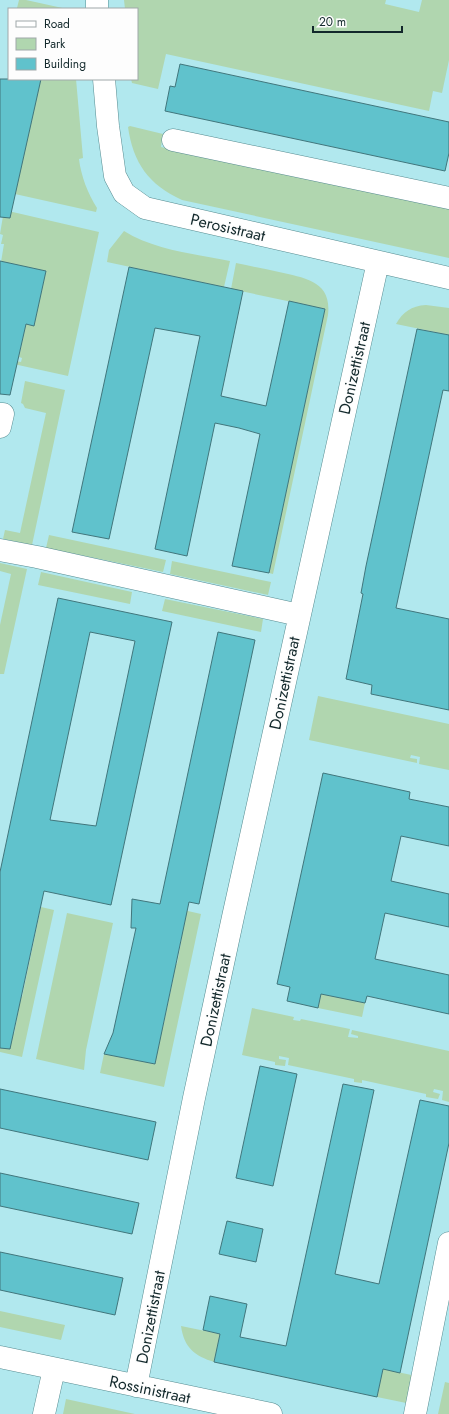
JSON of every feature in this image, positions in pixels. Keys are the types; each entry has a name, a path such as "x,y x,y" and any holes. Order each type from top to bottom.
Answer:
{"street":[{"name":"Perosistraat","path":"104,80 108,126 115,176 124,193 145,208 449,278"},
{"path":"173,140 449,198"},
{"name":"Donizettistraat","path":"136,1386 204,1053 299,615 378,262"},
{"path":"0,414 3,414 0,427"},
{"name":"Donizettistraat","path":"0,550 299,615"},
{"path":"415,1414 449,1243"},
{"name":"Rossinistraat","path":"0,1358 271,1414"},
{"path":"44,1414 54,1369"}],"green space":[{"path":"19,0 26,0 62,8 17,8"},
{"path":"124,0 386,0 385,4 419,12 422,0 449,0 449,60 442,93 433,91 429,111 166,54 158,89 132,83 131,80 138,80 138,8 125,8"},
{"path":"41,80 76,80 83,158 79,159 85,185 97,208 96,212 15,194"},
{"path":"130,126 163,134 161,147 449,209 449,258 182,200 160,187 144,171 130,140 128,127"},
{"path":"4,210 99,232 68,376 0,361 0,358 21,362 22,358 19,357 26,324 34,326 46,271 1,262 4,244 1,244 3,235 0,234"},
{"path":"124,231 148,243 161,247 230,261 224,287 107,262 109,250"},
{"path":"236,263 307,279 321,288 326,295 328,304 328,315 273,574 269,573 325,309 231,289"},
{"path":"426,305 449,308 449,335 396,324 408,310"},
{"path":"25,381 65,390 32,545 3,539 5,530 20,533 46,413 25,408 21,403"},
{"path":"49,535 166,560 163,572 46,548"},
{"path":"172,561 271,582 268,595 170,574"},
{"path":"0,563 27,569 4,674 0,674 0,625 11,574 0,571"},
{"path":"41,572 132,592 130,604 38,585"},
{"path":"165,599 263,619 261,632 162,611"},
{"path":"318,696 449,724 449,770 419,764 420,757 411,755 410,758 417,759 417,763 309,740"},
{"path":"157,904 201,914 164,1087 100,1073 104,1054 155,1064 175,964 177,964 182,937 151,931"},
{"path":"41,907 54,910 22,1057 0,1052 0,1032 14,1034 20,997 22,997"},
{"path":"67,913 113,923 86,1050 84,1070 36,1059"},
{"path":"321,994 365,1003 362,1017 318,1008"},
{"path":"252,1008 294,1017 293,1020 300,1021 301,1019 350,1029 348,1037 358,1038 358,1036 351,1034 352,1030 449,1051 449,1102 442,1100 443,1091 434,1089 433,1092 440,1094 438,1099 426,1097 426,1094 362,1080 362,1083 354,1082 354,1079 288,1065 289,1058 279,1056 279,1059 286,1060 285,1066 275,1065 275,1062 242,1055"},
{"path":"0,1311 65,1325 61,1340 0,1327"},
{"path":"181,1326 220,1334 214,1362 201,1357 192,1350 182,1334"},
{"path":"383,1369 421,1377 416,1405 377,1397"},
{"path":"445,1382 449,1383 449,1414 438,1414"},
{"path":"66,1399 135,1414 63,1414"}],"building":[{"path":"180,64 449,122 449,153 445,171 165,111 170,86 175,87"},
{"path":"0,79 41,80 10,218 0,217"},
{"path":"0,261 46,271 34,326 26,324 10,395 0,394"},
{"path":"129,267 243,291 221,396 266,406 289,301 325,309 269,573 232,566 260,434 239,428 215,423 187,556 155,549 200,336 155,328 109,539 72,532"},
{"path":"417,329 449,335 449,391 443,390 396,608 449,619 449,710 371,694 372,685 346,679 363,594 361,593 366,566"},
{"path":"58,598 172,622 111,905 44,891 10,1049 0,1048 0,872","holes":["90,632 135,641 96,826 50,820"]},
{"path":"218,632 255,640 199,904 189,902 155,1064 104,1054 113,1033 136,928 131,928 132,899 160,904"},
{"path":"323,773 410,792 409,799 449,807 449,846 401,836 391,881 449,894 449,927 385,913 375,959 449,975 449,1014 367,996 365,1003 321,994 318,1008 287,1001 290,987 277,984"},
{"path":"260,1066 297,1074 273,1186 236,1178"},
{"path":"343,1084 374,1090 335,1274 379,1284 420,1100 449,1106 449,1143 400,1373 383,1369 377,1397 214,1362 220,1334 203,1330 210,1296 247,1304 240,1337 286,1346"},
{"path":"0,1089 156,1122 148,1160 0,1128"},
{"path":"0,1173 139,1203 132,1234 0,1206"},
{"path":"227,1221 263,1229 256,1262 219,1254"},
{"path":"0,1252 123,1278 115,1315 0,1290"}]}
